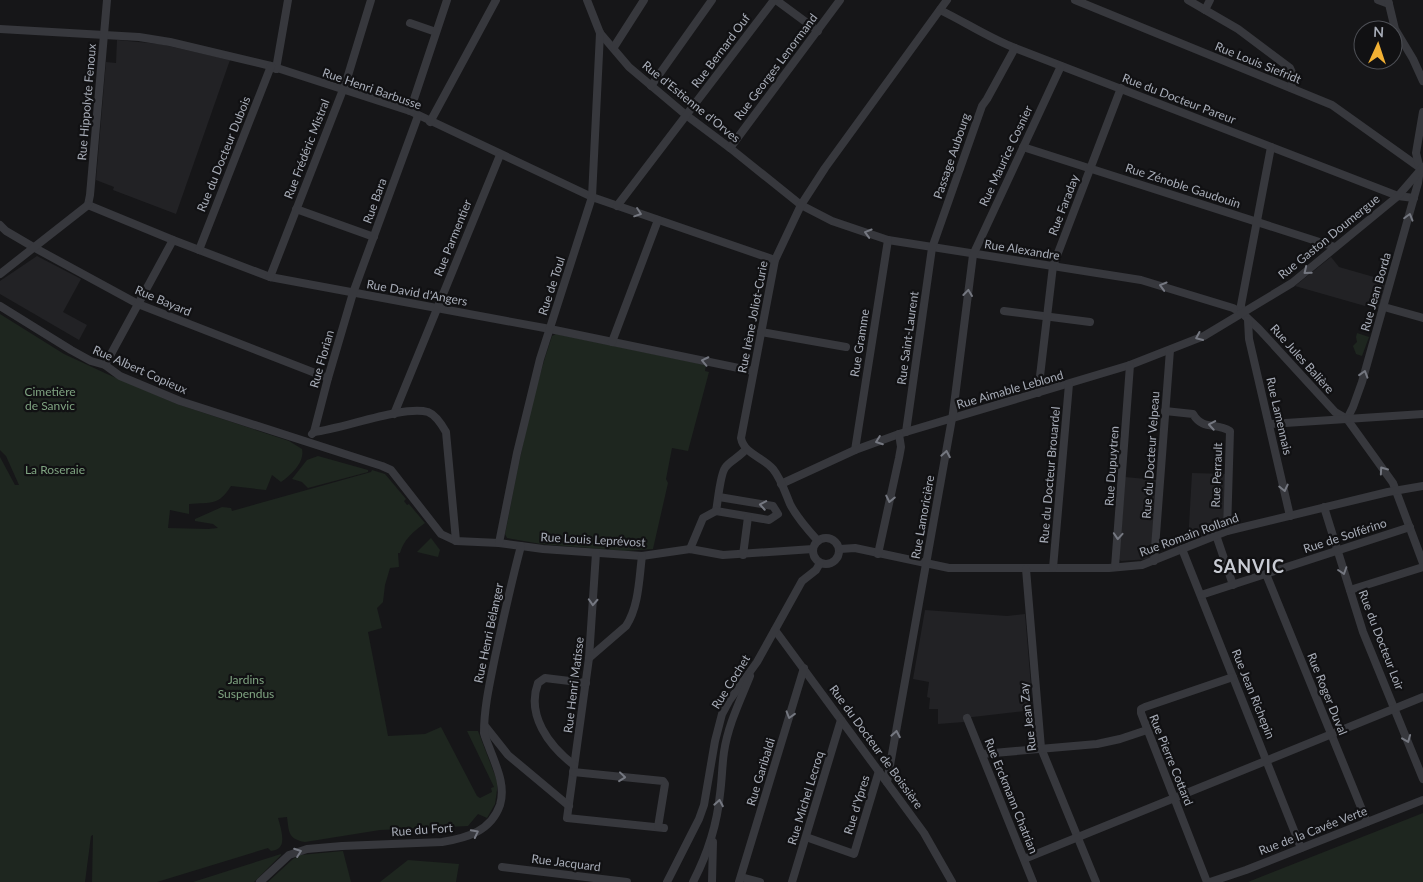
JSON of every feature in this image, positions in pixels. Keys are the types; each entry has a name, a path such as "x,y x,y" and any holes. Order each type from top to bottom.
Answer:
{"street":[{"name":"Rue Hippolyte Fenoux","path":"88,205 107,0"},
{"name":"Rue du Docteur Dubois","path":"198,250 274,68 288,0"},
{"name":"Rue Frédéric Mistral","path":"270,277 346,82 371,0"},
{"path":"410,111 447,0"},
{"path":"430,122 496,0"},
{"name":"Rue d'Estienne d'Orves","path":"587,0 600,32 629,67 686,115 801,206"},
{"path":"614,47 644,0"},
{"path":"651,86 712,0"},
{"path":"775,0 818,31"},
{"name":"Rue Bernard Ouf","path":"617,206 775,0"},
{"name":"Rue Georges Lenormand","path":"730,148 840,0"},
{"name":"Rue Irène Joliot-Curie","path":"746,449 741,438 775,260 801,206 829,162 947,0"},
{"name":"Rue Louis Siefridt","path":"1075,0 1332,105 1422,168"},
{"path":"1188,0 1238,29 1290,68 1294,77 1291,88"},
{"path":"1206,10 1210,0"},
{"path":"1378,0 1388,2 1395,29 1413,59 1423,81"},
{"name":"Rue du Docteur Pareur","path":"940,10 999,42 1398,196 1414,198"},
{"path":"410,23 436,32"},
{"name":"Rue Henri Barbusse","path":"0,29 139,37 170,42 274,68 410,111 592,197 775,260"},
{"name":"Rue de Toul","path":"499,543 517,453 540,359 592,197 600,32"},
{"name":"Passage Aubourg","path":"932,248 982,106 1015,48"},
{"name":"Rue Maurice Cosnier","path":"973,255 1061,66"},
{"name":"Rue Faraday","path":"1038,393 1053,266 1121,88"},
{"name":"Rue Jean Borda","path":"1346,419 1353,407 1362,382 1422,168 1416,153 1423,112"},
{"name":"Rue Bara","path":"353,293 418,116"},
{"name":"Rue Zénoble Gaudouin","path":"1023,146 1335,247"},
{"path":"1242,313 1240,305 1271,146"},
{"name":"Rue Parmentier","path":"394,414 500,155"},
{"name":"Rue Gaston Doumergue","path":"1242,313 1292,283 1398,196 1422,168"},
{"path":"0,274 88,205"},
{"name":"Rue David d'Angers","path":"88,205 270,277 550,329 753,370"},
{"name":"Rue Alexandre","path":"801,206 832,221 888,240 1149,282 1242,313"},
{"path":"296,209 374,237"},
{"path":"612,342 658,220"},
{"name":"Rue Bayard","path":"0,225 6,231 35,248 138,304 328,378"},
{"path":"105,365 173,240"},
{"name":"Rue Gramme","path":"855,450 888,240"},
{"name":"Rue Saint-Laurent","path":"878,554 901,447 932,248"},
{"name":"Rue Lamoricière","path":"887,782 952,418 973,255"},
{"name":"Rue Florian","path":"314,432 353,293"},
{"name":"Rue Albert Copieux","path":"0,306 71,350 91,361 105,365 120,376 180,401 391,470 441,534 456,541"},
{"path":"1384,307 1423,318"},
{"path":"1004,311 1090,322"},
{"name":"Rue Jules Balière","path":"1242,313 1259,328 1335,412 1346,419 1365,442 1393,483 1423,562"},
{"name":"Rue Aimable Leblond","path":"782,484 855,450 903,433 1130,365 1204,336 1242,313"},
{"name":"Rue Lamennais","path":"1248,320 1249,339 1290,516"},
{"path":"761,332 846,347"},
{"name":"Rue du Docteur Velpeau","path":"1154,561 1170,350"},
{"name":"Rue Dupuytren","path":"1115,568 1130,365"},
{"name":"Rue du Docteur Brouardel","path":"1053,568 1069,384"},
{"path":"308,443 314,432 416,410 430,413 440,422 446,432 456,541 521,546"},
{"name":"Rue Perrault","path":"1165,411 1193,414 1202,424 1225,428 1230,431 1227,531"},
{"path":"1269,424 1423,414"},
{"path":"716,511 720,482 725,467 746,449 766,461 775,471 791,505 818,541"},
{"name":"Rue Romain Rolland","path":"840,549 855,548 949,568 1115,568 1142,565 1227,531 1324,507 1423,486"},
{"path":"690,549 703,518 716,511 769,520 778,514 773,506 719,497"},
{"name":"Rue du Docteur Loir","path":"1324,507 1364,632 1423,779"},
{"path":"743,555 748,517"},
{"name":"Rue de Solférino","path":"1201,595 1410,527"},
{"path":"1216,535 1233,585"},
{"path":"824,538 836,542 840,549 839,557 827,565 820,563 814,557 813,550 818,541 824,538"},
{"name":"Rue Louis Leprévost","path":"521,546 642,556 690,549 723,555 813,550"},
{"name":"Rue Henri Bélanger","path":"485,726 488,695 510,586 521,546"},
{"name":"Rue Jean Richepin","path":"1182,549 1302,848"},
{"name":"Rue Henri Matisse","path":"574,768 663,781 665,784 661,828 567,818 589,658 596,553"},
{"path":"589,658 626,626 630,620 642,556"},
{"name":"Rue Cochet","path":"668,882 702,812 722,714 757,662 802,581 816,570 820,563"},
{"path":"1350,590 1423,567"},
{"name":"Rue Jean Zay","path":"1026,569 1041,748 1096,882"},
{"name":"Rue Roger Duval","path":"1266,574 1367,822"},
{"name":"Rue du Docteur de Boissière","path":"776,630 924,833 952,882"},
{"path":"693,882 704,860 713,831 720,795 724,752 732,716 757,662"},
{"name":"Rue Garibaldi","path":"740,879 804,668"},
{"name":"Rue Pierre Cottard","path":"1209,882 1140,714 1141,709 1233,677"},
{"path":"574,768 542,731 536,714 535,696 538,682 544,678 586,683"},
{"path":"1024,859 1423,697"},
{"name":"Rue Erckmann Chatrian","path":"967,718 1033,882"},
{"name":"Rue Michel Lecroq","path":"792,882 841,720"},
{"path":"485,726 508,755 569,806"},
{"name":"Rue du Fort","path":"260,882 290,855 307,849 442,842 477,834 494,816 502,796 502,783 485,737 485,726"},
{"path":"982,754 1097,744 1147,730"},
{"name":"Rue d'Ypres","path":"806,837 854,854 879,771"},
{"name":"Rue de la Cavée Verte","path":"1209,882 1302,848 1423,800"},
{"path":"712,882 713,831"},
{"name":"Rue Jacquard","path":"502,867 627,882"},
{"path":"740,879 760,882"}],"shaded area":[{"path":"117,40 160,44 230,60 176,214 113,190 114,187 96,180 106,62 116,63"},
{"path":"37,256 81,279 63,312 87,325 79,340 0,294 0,281"},
{"path":"1331,257 1339,267 1388,281 1379,310 1295,286"},
{"path":"1192,473 1225,474 1224,524 1222,529 1188,543"},
{"path":"1125,477 1157,480 1151,555 1149,559 1121,561 1119,559"},
{"path":"925,610 1007,616 1025,614 1033,710 964,718 964,722 938,724 938,709 929,709 930,698 927,697 929,682 913,679"}],"green space":[{"path":"0,314 64,354 107,374 177,404 289,441 302,449 299,463 293,472 281,482 272,475 266,490 231,486 222,497 214,502 189,504 189,514 170,510 168,528 218,528 213,524 195,521 195,519 222,507 231,508 232,511 371,472 372,470 385,474 406,499 404,501 407,505 409,504 425,523 409,536 400,553 398,553 399,567 390,568 383,602 377,608 382,628 368,632 388,736 425,734 441,727 477,796 480,798 492,792 491,788 494,787 467,731 478,731 498,783 495,804 487,818 478,814 468,826 380,830 305,842 292,837 287,817 278,818 282,842 281,846 277,849 271,851 268,848 157,882 92,882 93,835 91,836 85,882 0,882 0,457 15,485 19,485 6,456 0,450"},
{"path":"1357,333 1369,337 1362,356 1356,354 1353,346 1357,342"},
{"path":"556,334 706,365 705,371 709,372 688,451 672,448 666,479 668,483 653,549 624,551 541,544 507,538 505,534 531,409 552,336"},
{"path":"318,456 368,470 368,472 308,488 302,482 292,479 307,460"},
{"path":"431,538 440,550 438,557 417,552"},
{"path":"1423,813 1423,882 1248,882 1263,876"},
{"path":"343,851 351,882 268,882 300,855"},
{"path":"281,854 254,882 193,882"},
{"path":"408,860 459,864 456,882 380,882"}],"district":[{"name":"SANVIC","path":"1249,567"}],"park label":[{"name":"Cimetière de Sanvic","path":"50,399"},
{"name":"La Roseraie","path":"55,470"},
{"name":"Jardins Suspendus","path":"246,687"}]}
